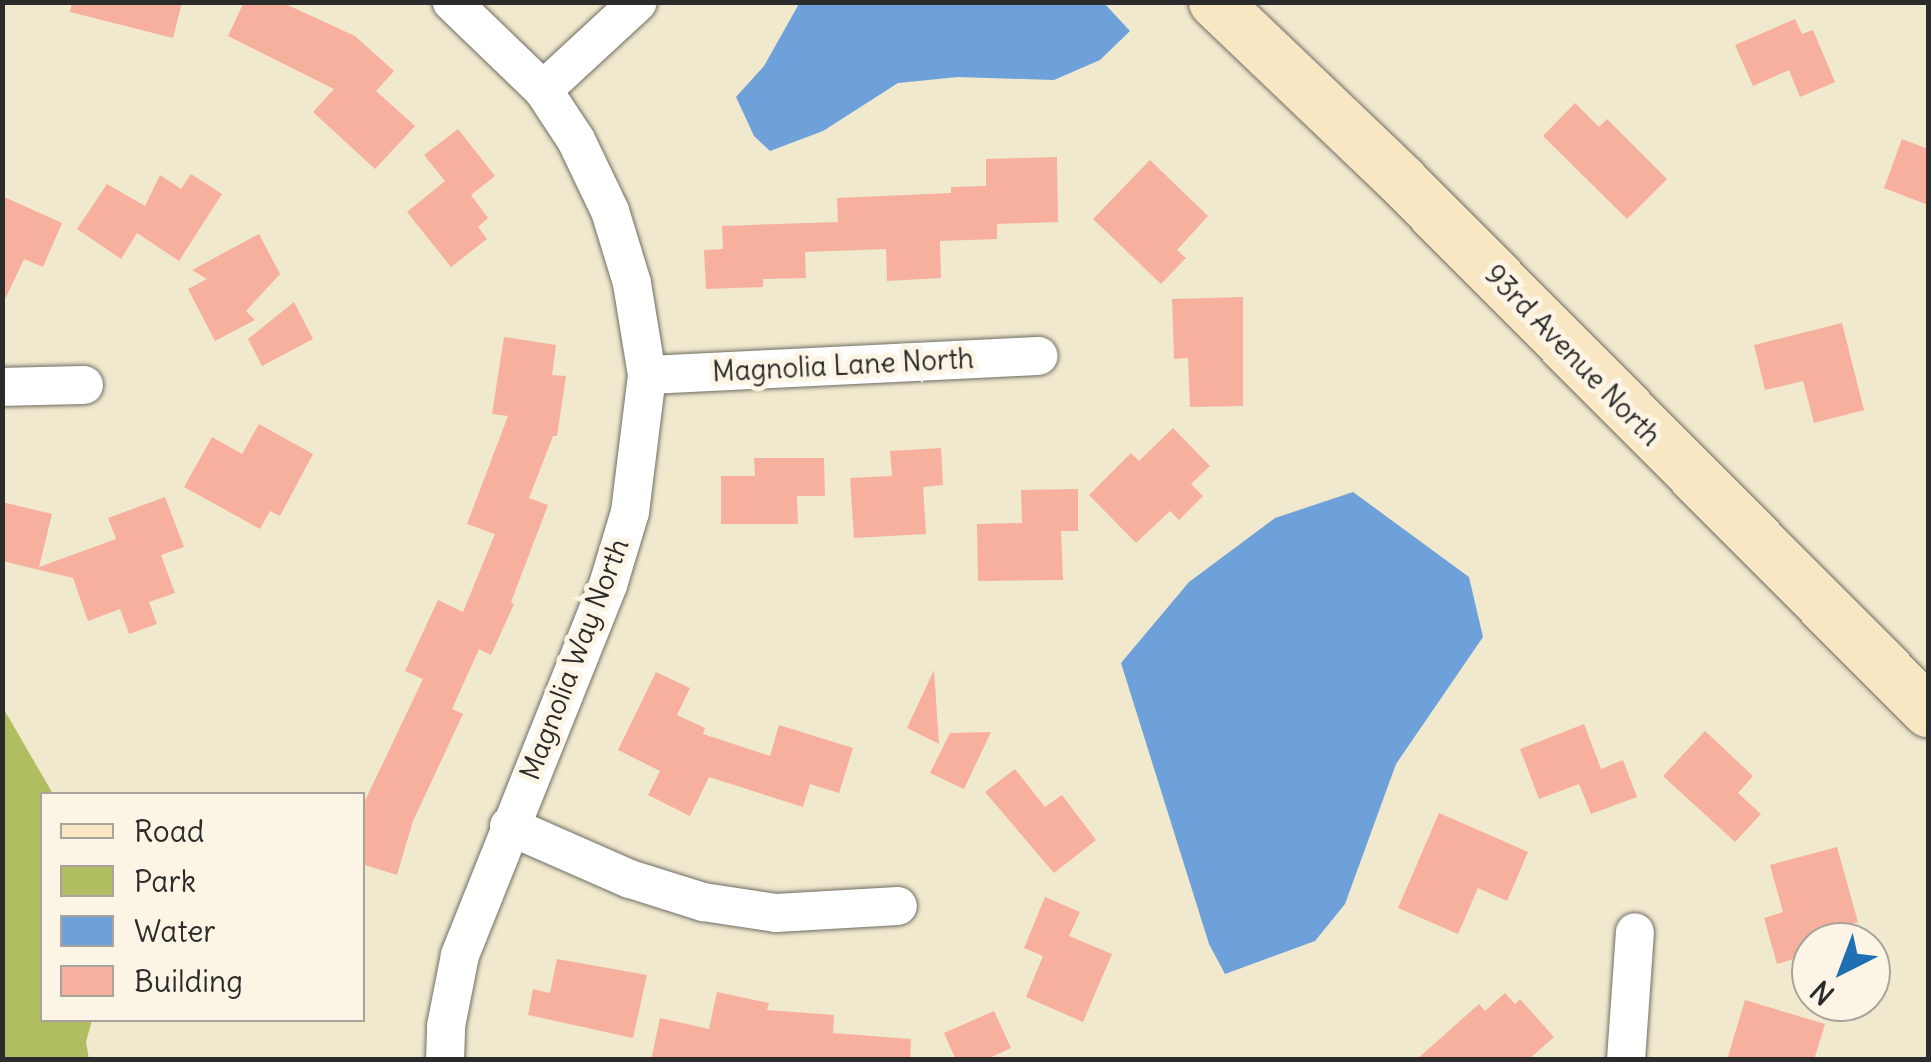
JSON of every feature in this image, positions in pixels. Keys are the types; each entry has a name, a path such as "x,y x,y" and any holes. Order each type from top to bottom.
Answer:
{"street":[{"name":"Magnolia Way North","path":"446,1060 446,1026 460,954 608,585 630,512 647,375 632,283 610,211 576,140 543,90 452,2"},
{"path":"543,90 638,2"},
{"name":"93rd Avenue North","path":"1215,2 1402,181 1928,711"},
{"name":"Magnolia Lane North","path":"647,375 1040,356"},
{"path":"2,387 84,385"},
{"path":"509,826 630,880 703,902 776,912 898,906"},
{"path":"1626,1060 1635,932"}],"green space":[{"path":"2,706 52,792 40,792 40,1022 91,1022 86,1042 89,1059 3,1059"}],"water":[{"path":"800,2 1104,3 1130,31 1100,60 1054,80 958,77 898,83 823,131 770,151 754,136 736,97 764,66"},
{"path":"1353,492 1469,577 1483,637 1396,764 1345,904 1315,941 1225,974 1209,944 1121,663 1189,582 1275,518"}],"building":[{"path":"72,2 182,2 173,38 70,12"},
{"path":"244,2 281,2 355,36 394,71 376,91 415,126 375,169 313,112 334,89 228,36"},
{"path":"1795,19 1802,34 1813,30 1835,82 1800,97 1789,70 1753,86 1735,45"},
{"path":"1575,103 1599,127 1607,119 1667,179 1627,219 1543,136"},
{"path":"458,129 495,176 471,195 488,218 478,227 487,239 451,267 407,212 445,181 424,155"},
{"path":"1902,139 1928,149 1928,205 1884,188"},
{"path":"1057,157 1058,222 997,224 997,239 940,241 941,278 887,281 886,249 805,252 806,278 763,279 763,287 706,289 704,250 723,249 722,226 838,222 837,198 951,193 951,187 986,186 986,159"},
{"path":"1150,160 1208,216 1177,250 1186,258 1161,284 1093,219"},
{"path":"191,174 222,194 179,261 137,233 121,259 77,229 107,184 145,206 160,175 181,189"},
{"path":"2,196 62,223 43,267 24,259 2,306"},
{"path":"259,234 280,274 246,311 255,320 215,341 188,289 207,279 192,270"},
{"path":"1243,297 1243,406 1190,407 1188,358 1174,359 1172,299"},
{"path":"294,302 313,339 262,366 248,339"},
{"path":"1842,323 1864,410 1814,423 1803,381 1765,390 1754,345"},
{"path":"504,337 556,345 552,375 566,376 557,436 553,436 529,498 548,505 511,602 514,604 491,655 479,649 452,709 463,714 413,821 397,875 365,865 365,801 423,679 405,671 438,600 463,612 495,534 467,524 508,416 492,414"},
{"path":"259,424 313,454 280,516 270,511 260,529 184,487 212,437 242,454"},
{"path":"1173,428 1210,466 1191,484 1203,496 1179,520 1170,511 1136,543 1089,495 1131,453 1139,461"},
{"path":"941,448 943,485 923,487 926,534 854,538 850,478 892,476 890,451"},
{"path":"754,458 824,458 825,496 797,496 798,524 721,524 721,476 755,476"},
{"path":"1078,489 1078,531 1061,531 1063,580 978,581 977,524 1022,523 1021,490"},
{"path":"165,497 184,547 161,555 175,593 149,602 157,624 129,634 120,609 88,621 73,578 2,561 2,502 52,514 39,567 116,539 108,518"},
{"path":"934,670 939,744 907,728"},
{"path":"656,672 690,688 677,715 705,728 703,734 770,756 779,725 853,748 839,793 810,784 803,807 709,777 690,816 648,795 660,771 618,750"},
{"path":"1584,724 1601,769 1623,760 1637,797 1591,814 1579,784 1539,799 1520,749"},
{"path":"1705,731 1753,776 1738,793 1761,814 1735,842 1663,776"},
{"path":"991,732 964,789 930,773 950,733"},
{"path":"1015,769 1045,807 1062,795 1096,840 1054,873 985,792"},
{"path":"1439,813 1528,852 1507,901 1478,888 1458,934 1398,908"},
{"path":"1837,847 1858,922 1791,922 1791,960 1777,964 1764,918 1783,912 1770,865"},
{"path":"1045,897 1080,912 1069,936 1112,954 1083,1022 1026,997 1043,956 1024,948"},
{"path":"557,959 647,975 633,1038 528,1015 533,989 550,993"},
{"path":"717,992 769,1003 767,1010 834,1015 833,1033 911,1039 910,1060 651,1060 660,1018 709,1029"},
{"path":"1505,993 1515,1004 1520,999 1554,1037 1528,1060 1416,1060 1479,1004 1485,1011"},
{"path":"1745,1000 1791,1014 1791,1022 1825,1024 1814,1060 1727,1060"},
{"path":"994,1011 1011,1048 985,1060 956,1060 944,1033"}]}
